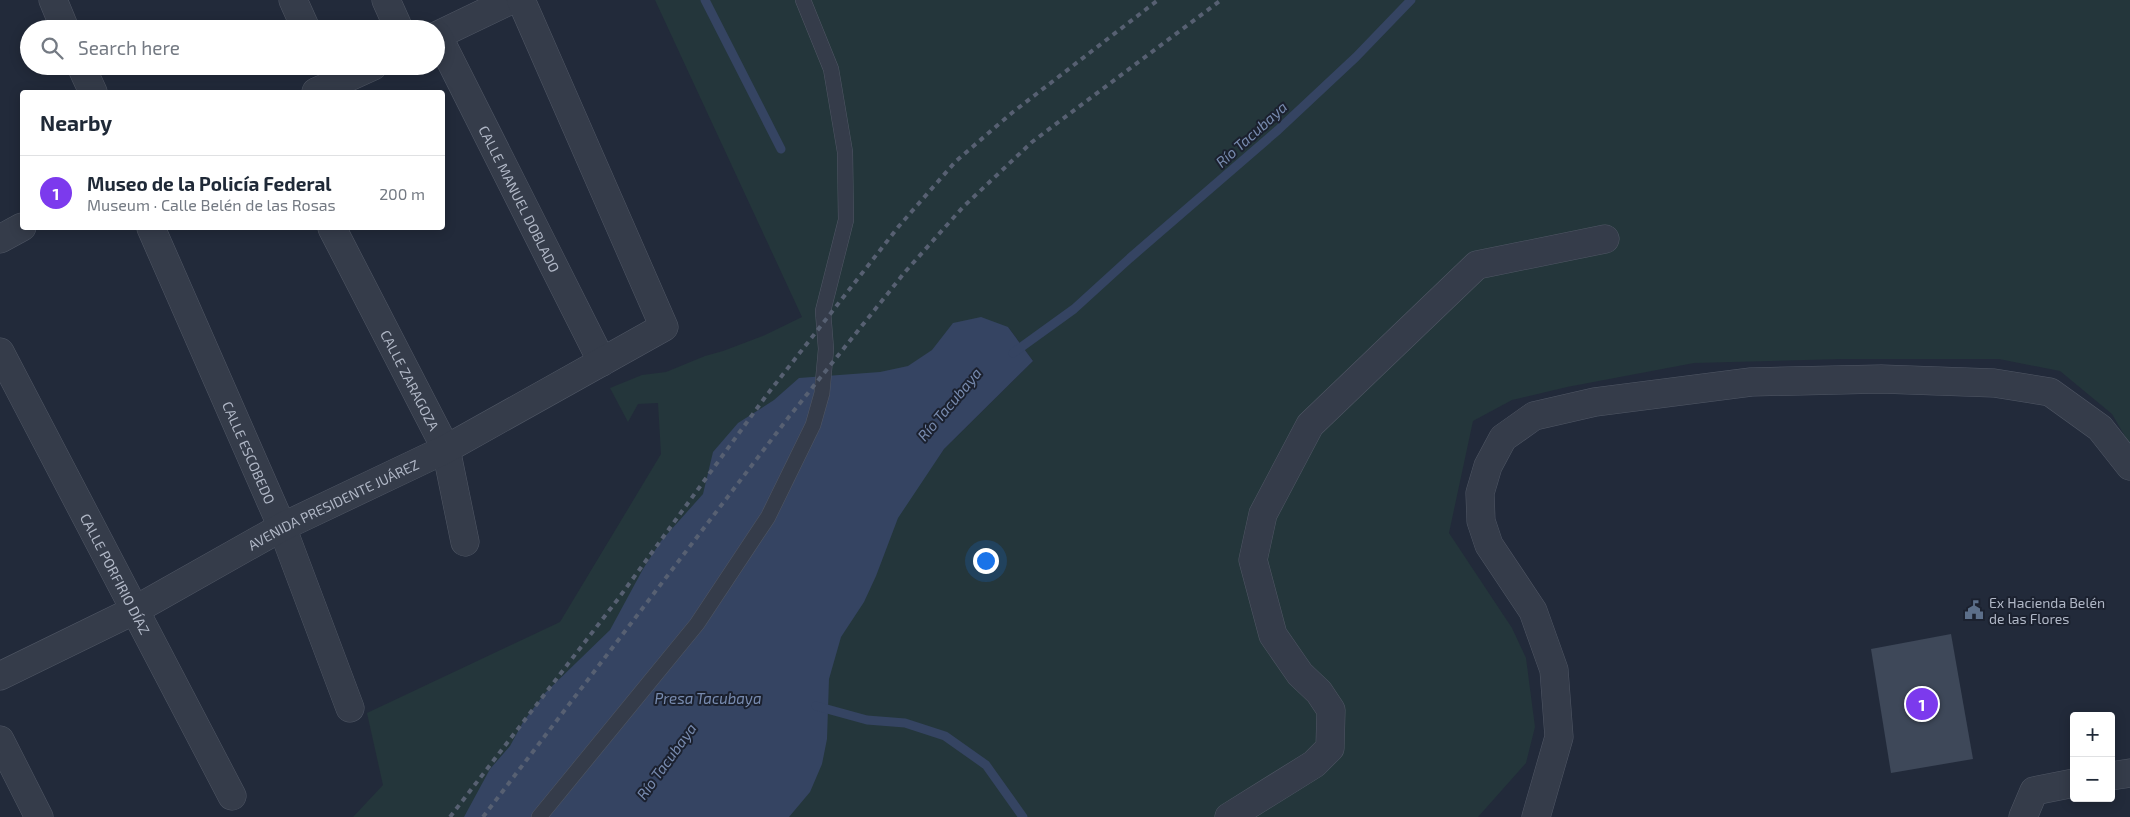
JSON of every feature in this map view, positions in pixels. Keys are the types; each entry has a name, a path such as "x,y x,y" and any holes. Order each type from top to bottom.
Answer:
{"street":[{"path":"53,0 61,20"},
{"path":"293,0 302,20"},
{"path":"386,0 395,20"},
{"path":"445,32 511,0"},
{"name":"AVENIDA PRESIDENTE JUÁREZ","path":"0,676 135,610 282,527 446,449 664,327 521,0"},
{"name":"CALLE MANUEL DOBLADO","path":"445,52 602,362"},
{"path":"85,75 92,90"},
{"path":"324,81 344,75"},
{"path":"0,239 20,228"},
{"name":"CALLE ESCOBEDO","path":"152,230 282,527 350,708"},
{"name":"CALLE ZARAGOZA","path":"333,230 446,449 465,542"},
{"path":"1229,817 1314,764 1330,748 1331,710 1319,692 1300,674 1273,635 1253,560 1264,514 1310,425 1477,265 1605,239"},
{"name":"CALLE PORFIRIO DÍAZ","path":"0,352 232,796"},
{"path":"1536,817 1559,737 1554,670 1533,611 1489,545 1481,521 1480,493 1488,466 1503,438 1534,416 1595,402 1751,382 1881,379 1994,383 2050,392 2100,428 2130,466"},
{"path":"0,740 39,817"},
{"path":"2115,775 2130,773"},
{"path":"2023,817 2034,791 2070,784"}],"lane":[{"path":"539,817 698,624 768,517 813,425 822,393 826,349 823,311 846,220 845,152 830,69 803,0"}],"shaded area":[{"path":"655,0 2130,0 2130,445 2112,414 2060,371 1999,359 1842,359 1694,363 1567,387 1512,400 1473,421 1449,533 1512,628 1526,658 1535,727 1526,763 1478,817 353,817 383,785 367,713 560,622 661,454 658,403 638,404 628,422 610,388 642,375 666,372 705,356 723,351 765,335 802,317","holes":["1008,327 1033,361 944,449 910,497"]}],"water":[{"name":"Presa Tacubaya","path":"981,317 1008,327 1033,361 944,449 898,518 864,602 841,637 829,679 827,739 822,764 810,792 789,817 464,817 490,769 510,746 523,722 545,693 610,630 643,569 661,541 703,494 713,452 738,423 774,400 799,378 880,372 908,366 932,350 953,323"}],"building":[{"path":"1951,634 1973,759 1891,773 1871,649"}],"waterway":[{"path":"705,0 781,149"},
{"name":"Río Tacubaya","path":"1013,353 1074,309 1278,130 1356,57 1411,0"},
{"path":"816,706 867,720 905,723 945,736 986,765 1023,817"}],"railway":[{"path":"450,817 618,599 766,396 899,226 956,161 1013,112 1158,0"},
{"path":"483,817 788,418 905,272 963,207 1032,142 1221,0"}],"place":[{"name":"Ex Hacienda Belén de las Flores","path":"1974,610"},
{"name":"Museo de la Policía Federal","path":"1922,704"}]}
